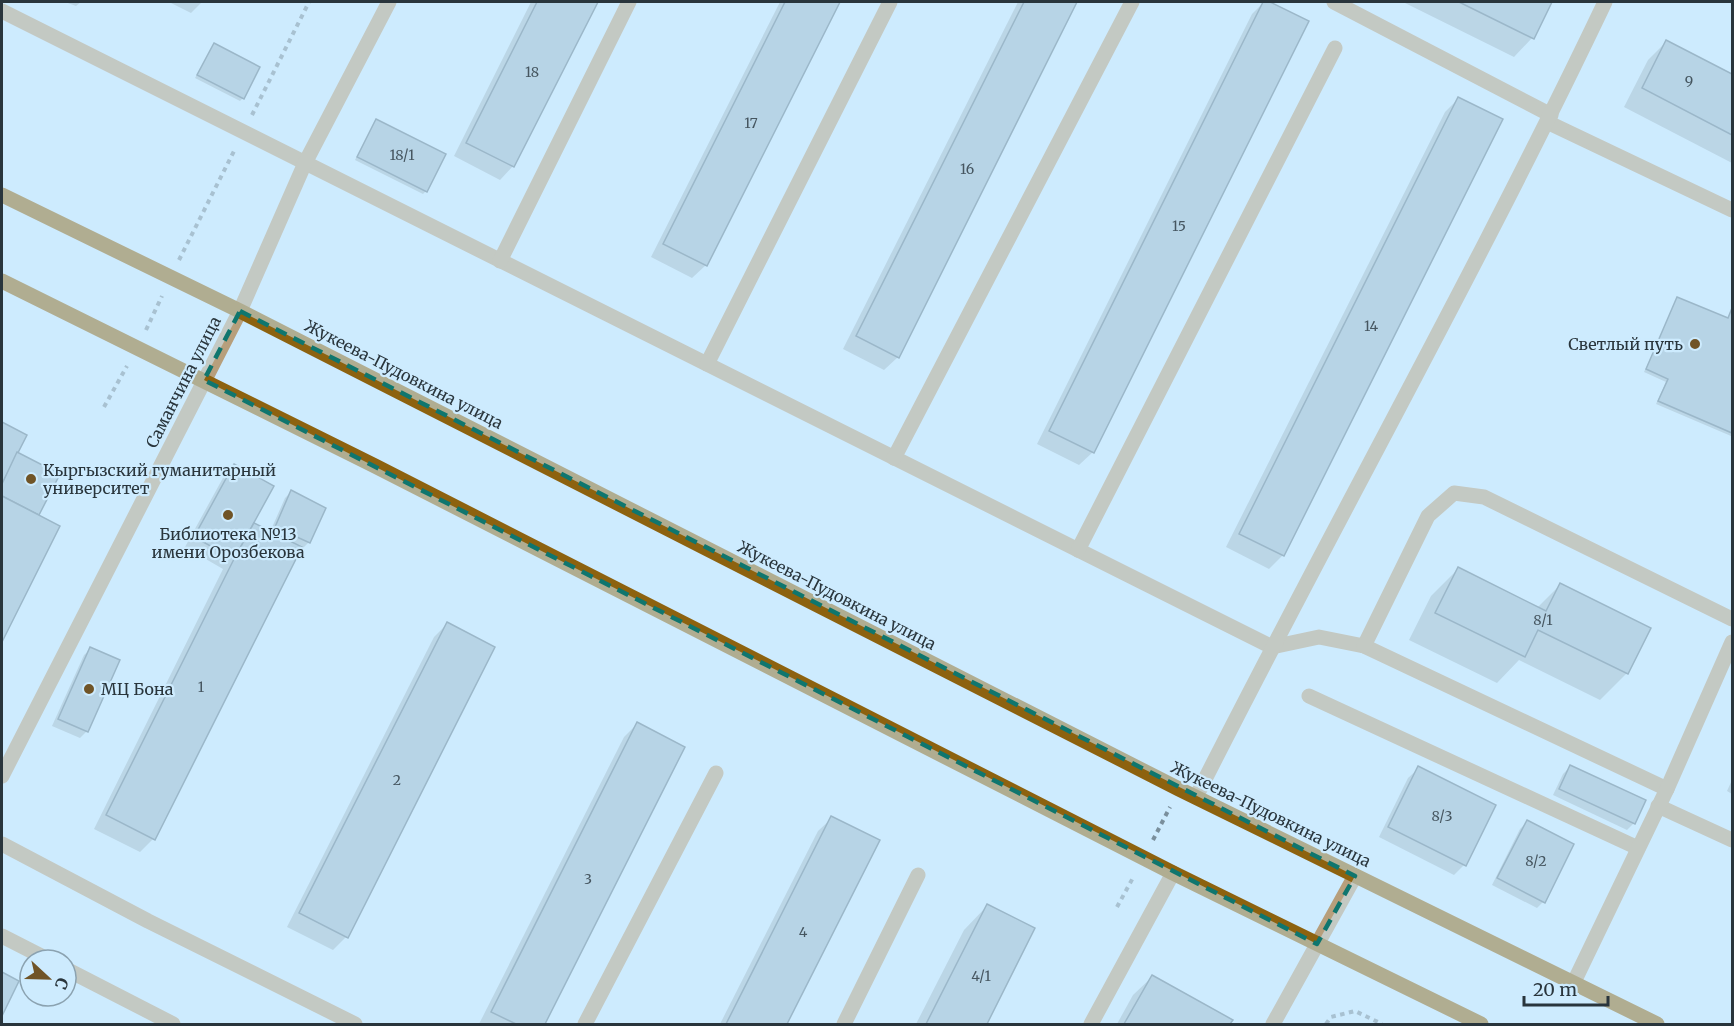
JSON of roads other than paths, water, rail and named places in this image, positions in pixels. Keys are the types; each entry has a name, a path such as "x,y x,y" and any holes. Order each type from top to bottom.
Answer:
{"main road":[{"name":"Жукеева-Пудовкина улица","path":"2,195 240,311 1179,789 1657,1024"},
{"path":"2,281 204,380 1173,873 1481,1024"}],"street":[{"name":"Саманчина улица","path":"2,776 240,311 305,163 388,2"},
{"path":"500,261 629,2"},
{"path":"707,364 890,2"},
{"path":"894,458 1132,2"},
{"path":"1334,2 1549,118 1732,210"},
{"path":"1196,797 1549,118 1605,2"},
{"path":"2,11 1272,647 1319,637 1364,646 1666,789"},
{"path":"1078,550 1335,48"},
{"path":"1364,646 1428,516 1454,494 1484,497 1732,619"},
{"path":"1573,984 1666,789 1732,642"},
{"path":"1309,696 1638,848"},
{"path":"585,1024 716,773"},
{"path":"1658,806 1732,840"},
{"path":"2,844 148,921 355,1024"},
{"path":"1091,1024 1173,873"},
{"path":"844,1024 918,874"},
{"path":"1275,1024 1355,876"},
{"path":"2,936 26,948"},
{"path":"78,975 173,1024"}],"place":[{"name":"Светлый путь","path":"1695,344"},
{"name":"Кыргызский гуманитарный университет","path":"31,479"},
{"name":"Библиотека №13 имени Орозбекова","path":"228,515"},
{"name":"МЦ Бона","path":"89,689"}]}
